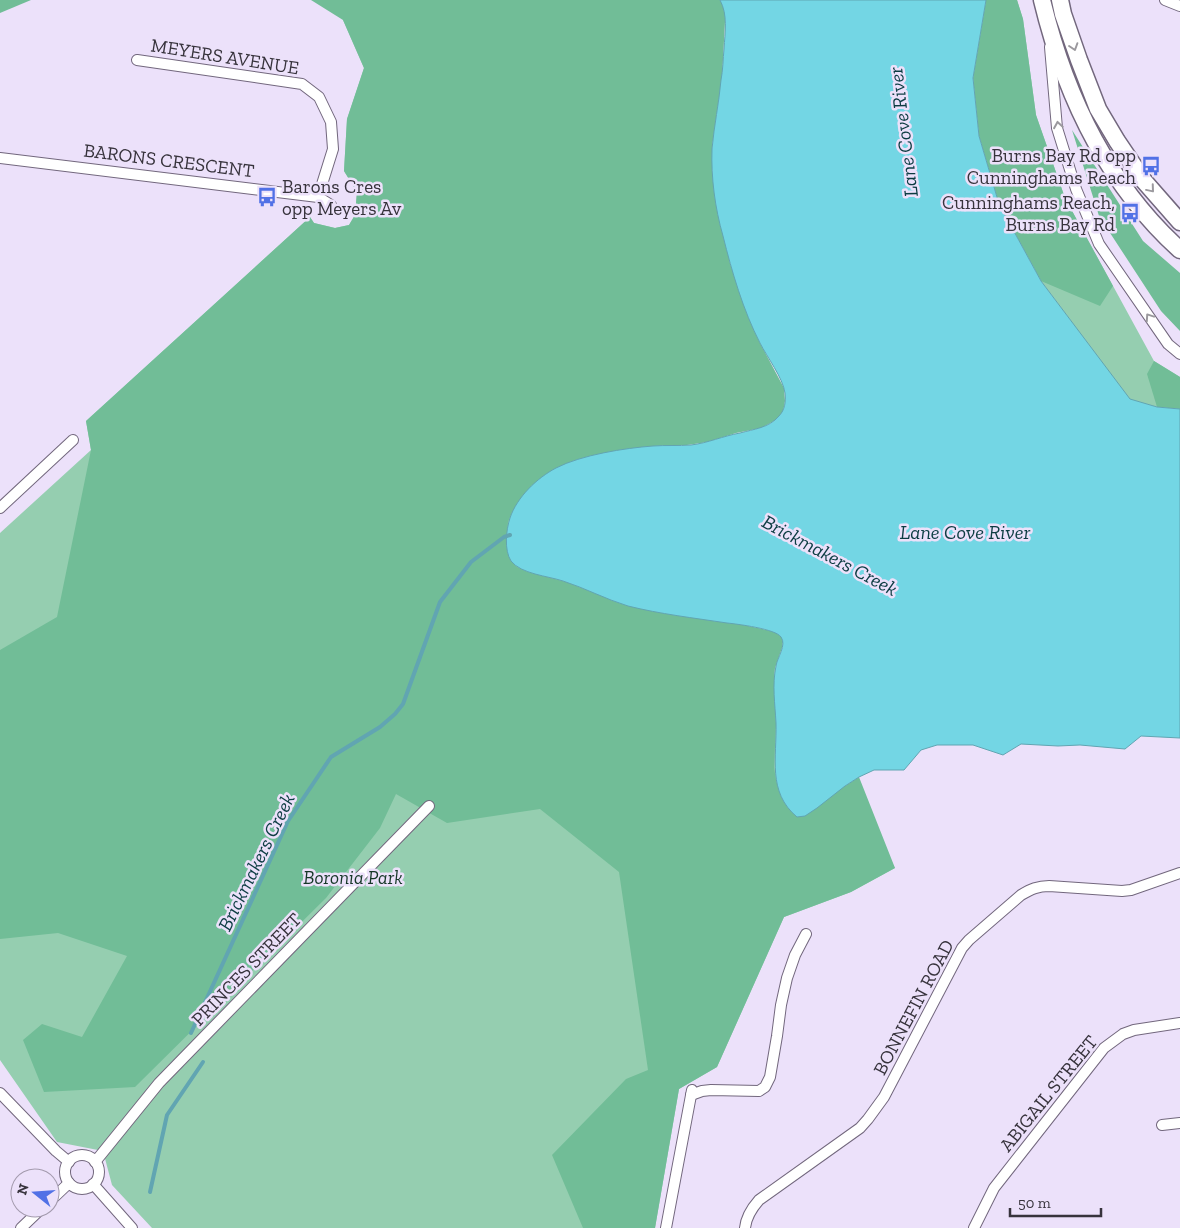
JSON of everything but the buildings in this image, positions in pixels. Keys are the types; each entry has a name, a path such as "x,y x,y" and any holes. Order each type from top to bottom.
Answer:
{"main road":[{"path":"1042,0 1067,78 1100,152 1141,210 1180,250"},
{"path":"1060,0 1079,60 1098,109 1144,181 1179,221"}],"street":[{"path":"1165,0 1180,6"},
{"path":"1048,22 1057,128 1080,198 1099,244 1168,344 1180,354"},
{"name":"MEYERS AVENUE","path":"137,60 302,84 319,97 331,122 334,149 318,197"},
{"name":"BARONS CRESCENT","path":"0,158 318,197 331,204"},
{"path":"0,508 73,440"},
{"name":"PRINCES STREET","path":"95,1162 159,1083 429,806"},
{"name":"BONNEFIN ROAD","path":"745,1228 749,1214 759,1200 850,1136 868,1119 884,1097 962,948 1021,894 1039,886 1131,890 1180,873"},
{"path":"666,1228 692,1093 711,1090 759,1091 765,1087 770,1076 787,978 795,955 806,934"},
{"name":"ABIGAIL STREET","path":"974,1228 994,1188 1104,1048 1123,1034 1134,1030 1180,1023"},
{"path":"0,1093 69,1162"},
{"path":"1162,1125 1180,1123"},
{"path":"80,1156 91,1158 99,1171 96,1181 89,1188 84,1189 73,1186 69,1183 66,1174 69,1162 75,1157 80,1156"},
{"path":"60,1192 69,1183"},
{"path":"93,1184 132,1228"},
{"path":"21,1228 32,1218"}],"green space":[{"path":"0,0 31,0 0,13"},
{"name":"Boronia Park","path":"311,0 720,0 725,12 722,78 712,147 712,170 730,263 751,323 784,388 785,401 783,412 774,421 761,428 736,433 708,442 615,451 574,461 557,468 525,494 512,512 508,522 507,536 511,560 517,567 528,572 566,582 626,605 656,612 739,624 772,631 782,637 782,648 775,668 774,680 776,724 774,767 776,780 785,803 845,786 859,777 895,868 851,892 784,917 717,1067 679,1089 655,1228 583,1228 552,1155 626,1079 648,1070 619,872 540,809 447,823 396,794 380,828 326,898 135,1087 44,1092 23,1040 42,1024 82,1037 127,956 58,933 0,939 0,650 57,617 91,450 86,421 310,217 314,223 335,228 349,225 355,215 357,192 344,171 347,119 364,68 343,20"},
{"name":"Boronia Park","path":"720,0 656,612 739,624 845,786 895,868 851,892 784,917 717,1067 679,1089 655,1228 152,1228 112,1185 103,1151 57,1142 0,1060 0,533 91,450 86,421 310,217 314,223 335,228 349,225 355,215 357,192 344,171 347,119 364,68 343,20"},
{"path":"986,0 1017,0 1023,19 1036,115 1065,198 1154,361 1180,377 1180,409 1157,407 1130,400 1041,281"},
{"path":"986,0 1017,0 1023,19 1036,115 1065,198 1113,286 1100,306 1041,281 999,204 979,136 973,78"},
{"path":"1072,130 1143,241 1180,273 1180,331 1161,311 1099,216"},
{"path":"1154,361 1180,377 1180,409 1157,407 1147,374"}],"water":[{"name":"Lane Cove River","path":"720,0 986,0 973,78 979,136 999,204 1041,281 1130,399 1157,407 1180,409 1180,738 1141,736 1125,749 1080,745 1021,744 1003,755 973,745 937,745 921,750 904,770 874,770 859,777 805,816 797,817 781,797 777,785 774,680 783,644 783,640 778,634 756,627 665,614 628,606 563,581 528,572 511,561 507,551 506,540 513,510 529,489 556,468 578,459 617,450 697,444 756,429 766,426 775,420 784,408 784,387 760,343 738,291 716,204 712,171 712,149 722,72 725,30 723,6"}],"waterway":[{"name":"Brickmakers Creek","path":"191,1033 288,821 331,757 380,727 403,704 440,602 471,562 504,537 510,535"},
{"name":"Brickmakers Creek","path":"150,1192 167,1115 203,1062"}],"place":[{"name":"Burns Bay Rd opp Cunninghams Reach","path":"1151,166"},
{"name":"Barons Cres opp Meyers Av","path":"267,197"},
{"name":"Cunninghams Reach, Burns Bay Rd","path":"1130,213"}]}
